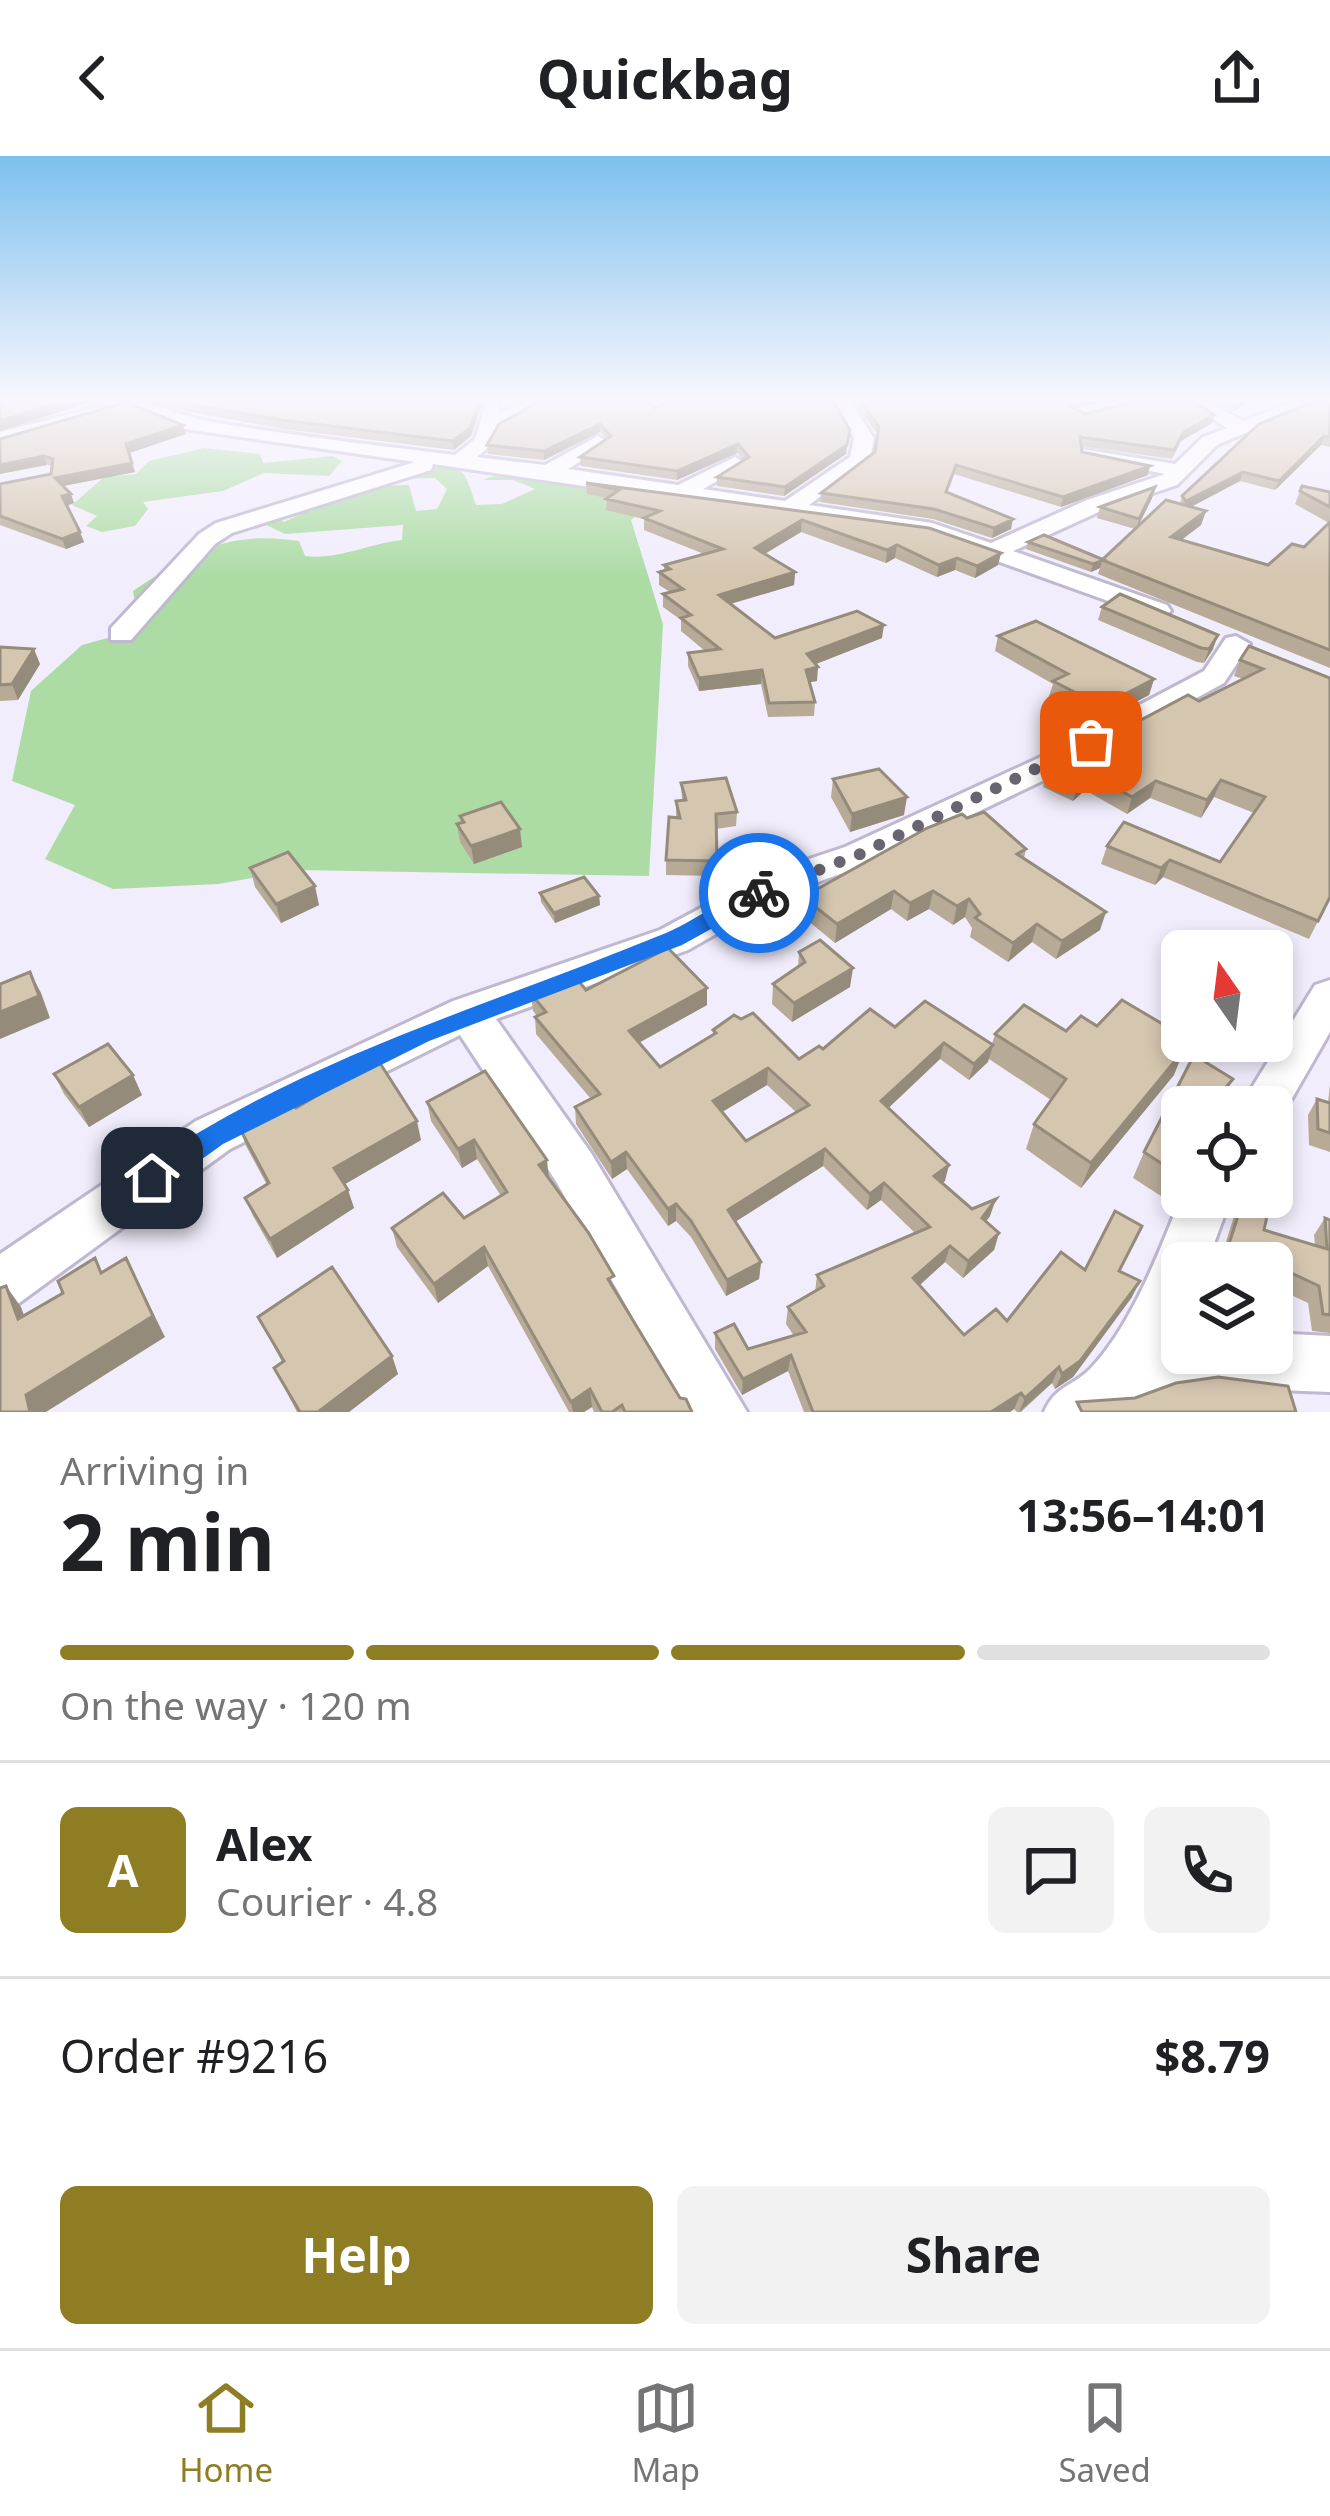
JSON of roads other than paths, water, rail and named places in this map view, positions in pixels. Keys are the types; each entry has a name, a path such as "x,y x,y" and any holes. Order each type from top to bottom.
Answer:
{"street":[{"path":"432,460 549,472 914,526 996,550 1177,619"},
{"path":"121,634 207,538 224,528 453,460"},
{"path":"549,472 569,460"},
{"path":"791,507 860,460"},
{"path":"1121,460 1183,472"},
{"path":"996,550 1183,472 1194,460"},
{"path":"679,493 735,464"},
{"path":"0,1285 213,1135 468,1012 674,940 777,884 858,855 1052,764 1214,677 1236,644"},
{"path":"1276,1086 1330,997"},
{"path":"468,1012 574,1168 718,1412"},
{"path":"1093,1397 1165,1305 1198,1218"},
{"path":"1093,1397 1242,1358 1330,1364"}]}
